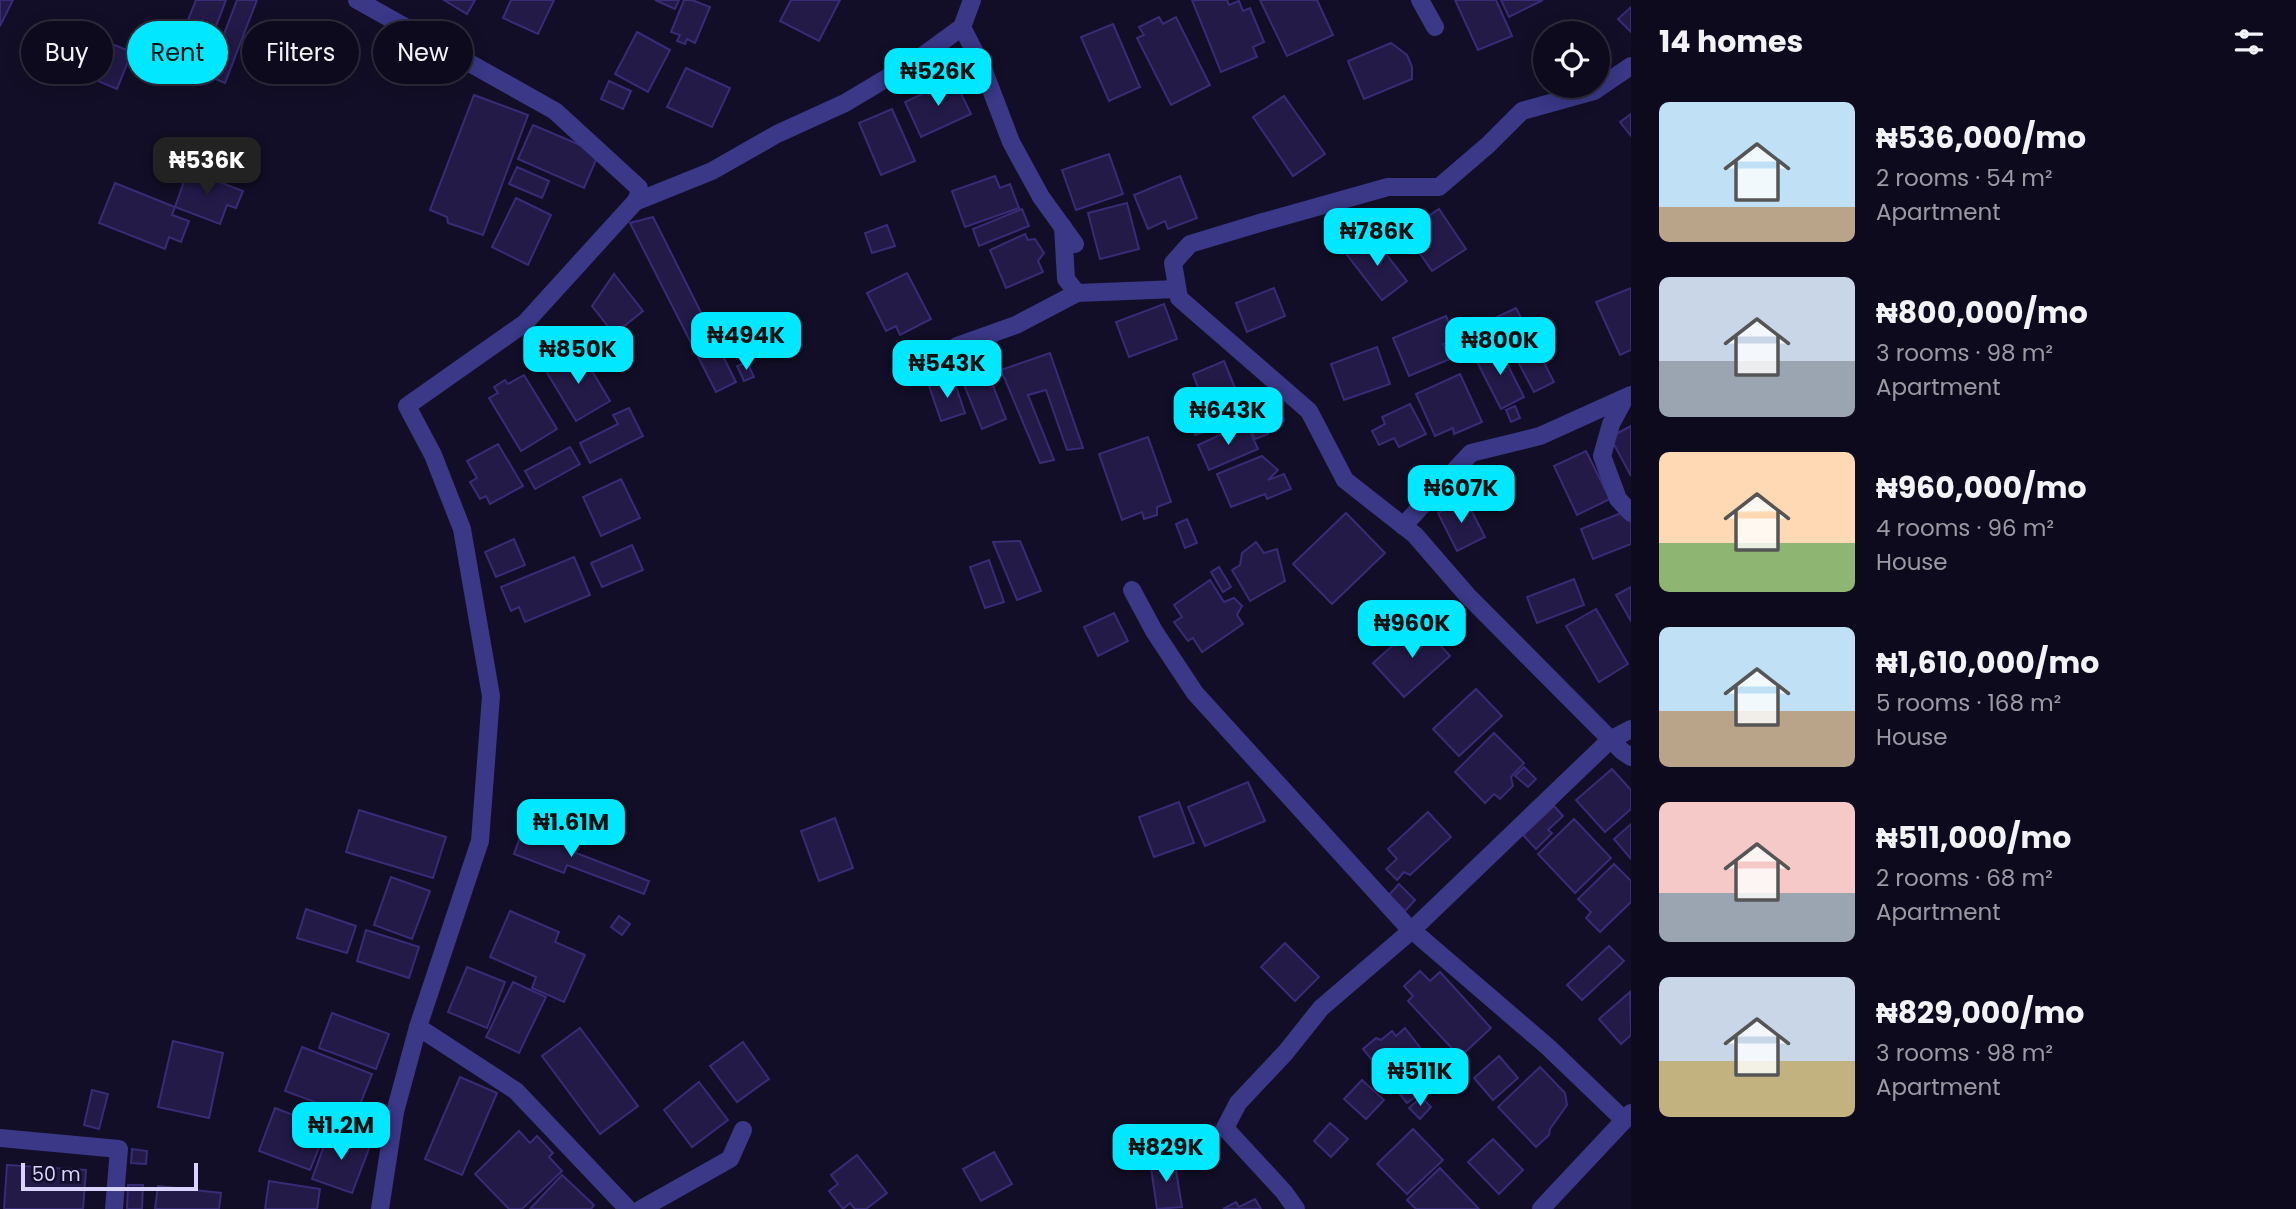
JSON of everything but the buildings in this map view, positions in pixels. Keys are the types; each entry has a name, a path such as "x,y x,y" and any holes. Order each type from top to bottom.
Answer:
{"street":[{"path":"357,0 555,111 639,188 635,202 525,323 407,406 433,455 462,529 491,696 480,841 418,1027 395,1112 380,1209"},
{"path":"635,202 712,171 777,134 845,103 917,60 962,27 972,0"},
{"path":"1420,0 1436,27"},
{"path":"962,27 982,66 1011,142 1041,197 1075,244"},
{"path":"1631,66 1594,91 1522,111 1488,145 1439,187 1388,187 1190,244 1172,263 1179,298 1309,411 1345,480 1415,535 1517,648 1610,740 1631,757"},
{"path":"1063,227 1066,279 1077,293"},
{"path":"957,346 1016,325 1077,293 1177,289"},
{"path":"1404,526 1471,453 1539,436 1628,396"},
{"path":"1628,396 1611,424 1602,456 1618,499 1631,513"},
{"path":"1132,590 1154,631 1195,693 1412,930 1628,1116 1541,1209"},
{"path":"1296,1209 1225,1128 1238,1103 1286,1052 1321,1008 1412,930 1610,740 1631,729"},
{"path":"418,1027 516,1091 628,1209"},
{"path":"641,1209 730,1158 743,1130"},
{"path":"0,1138 118,1149 114,1209"}]}
